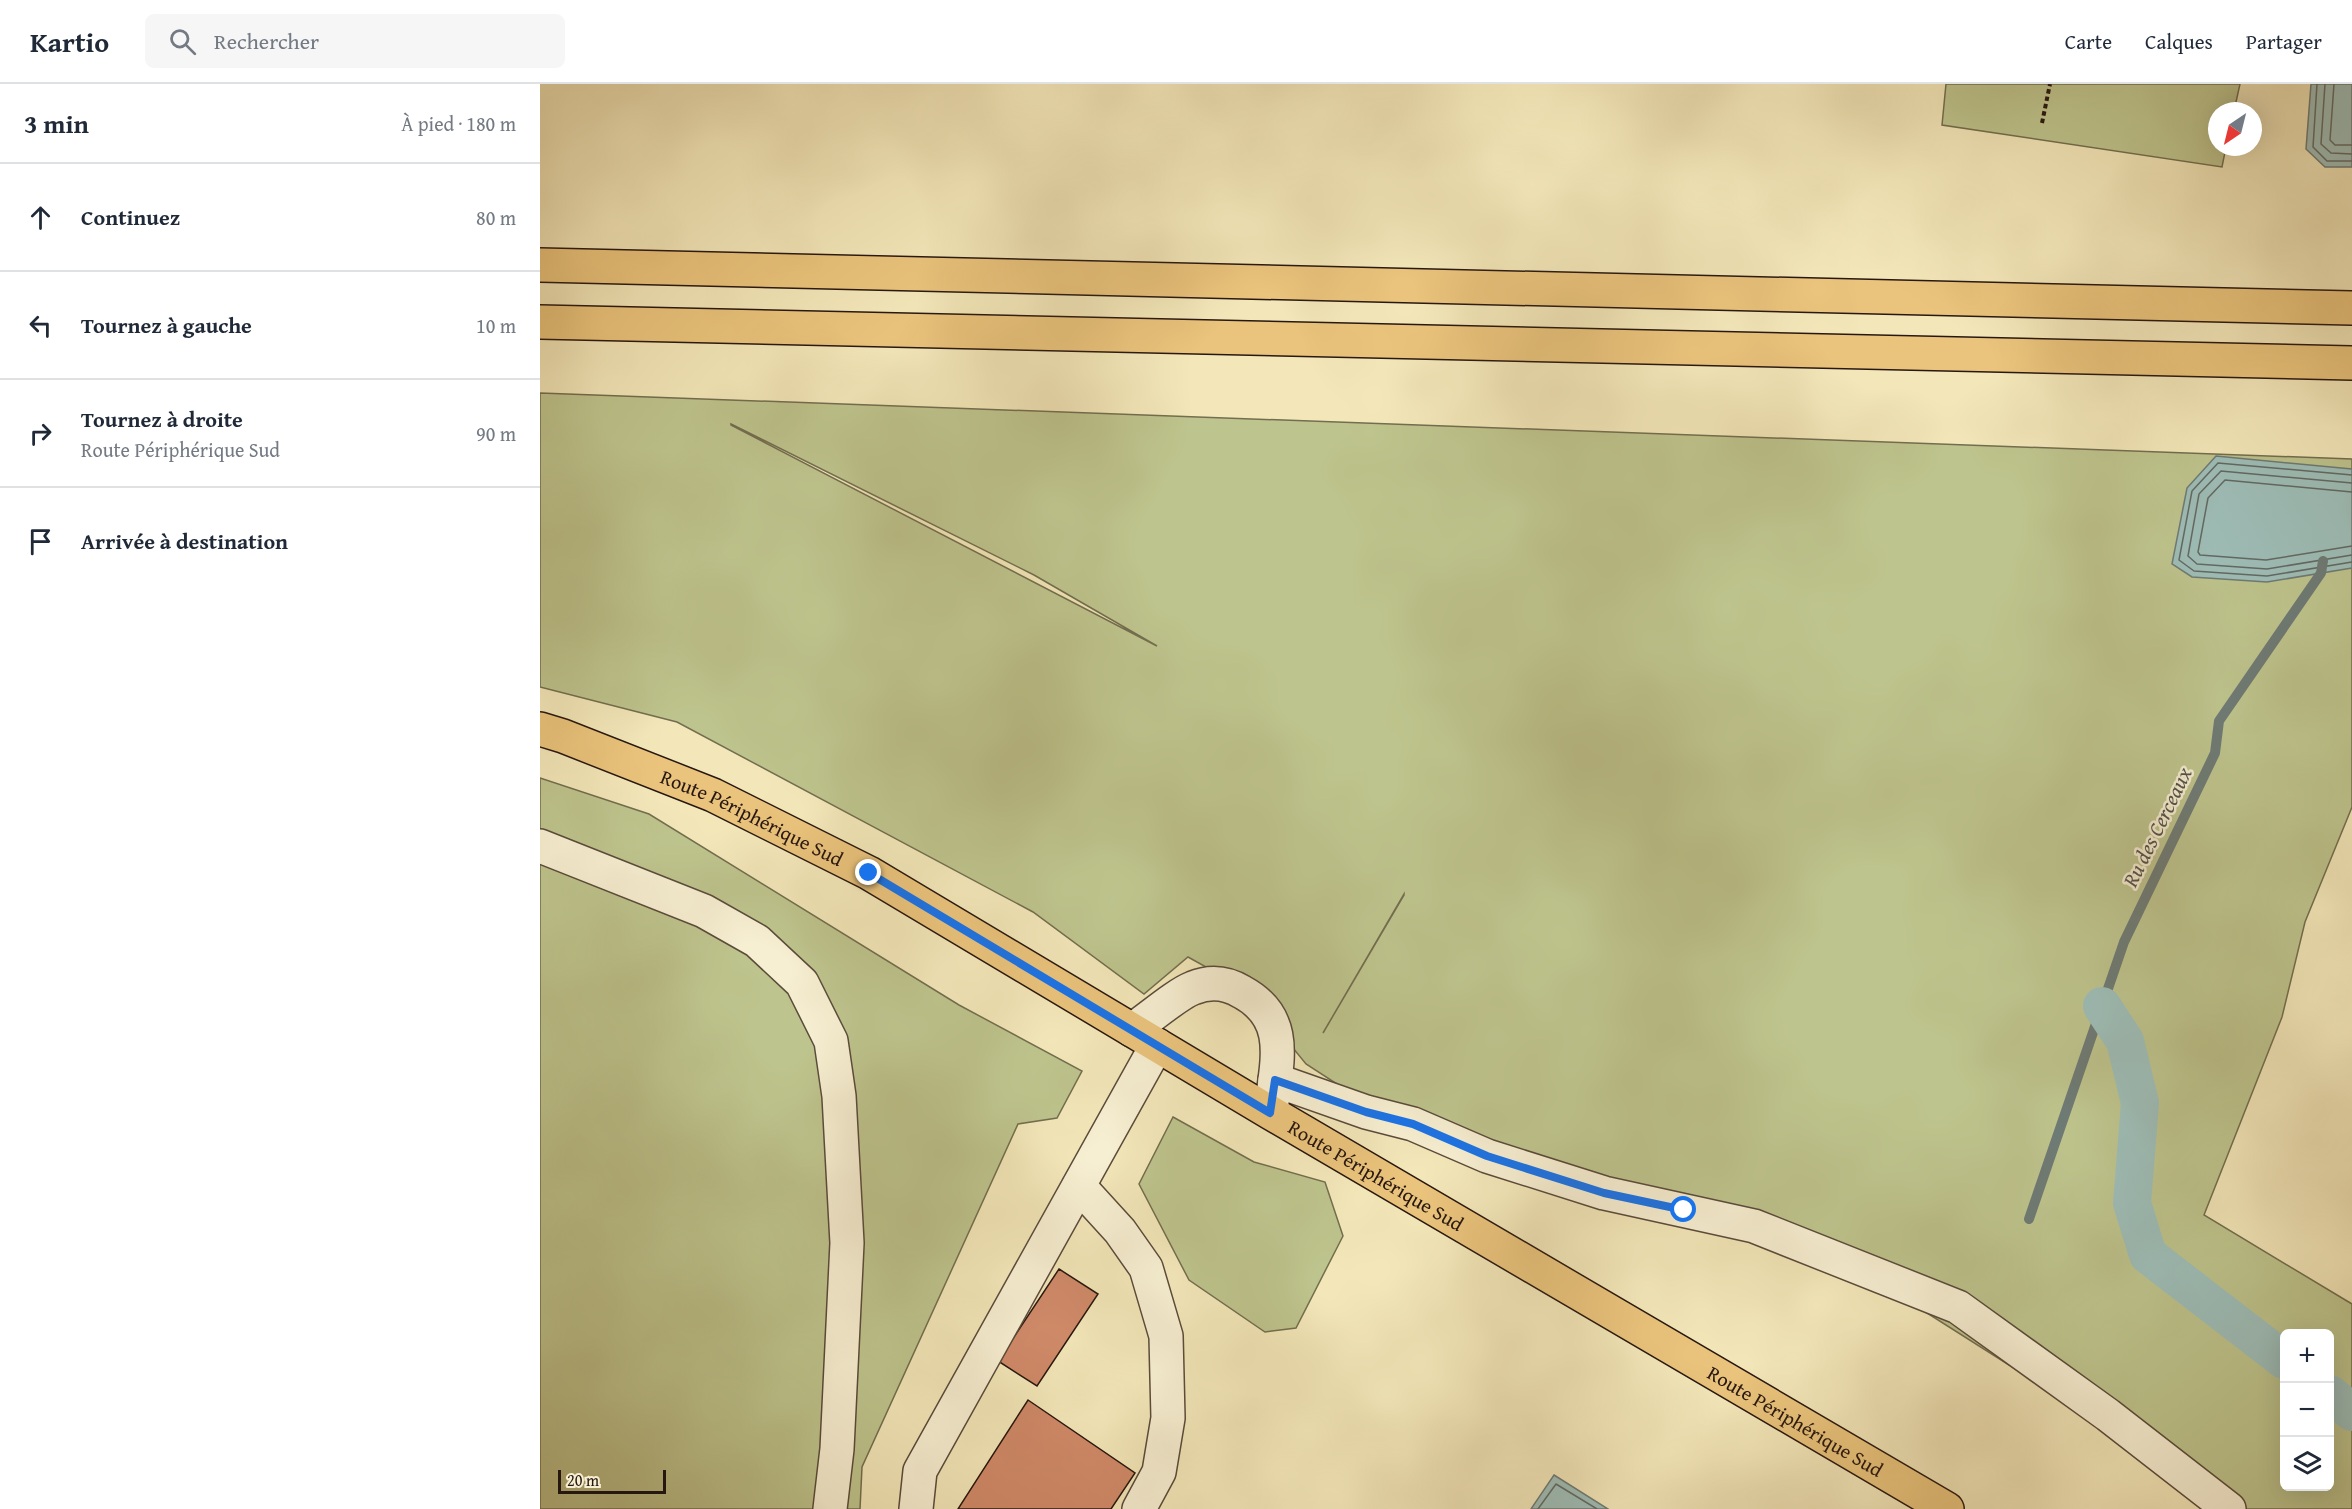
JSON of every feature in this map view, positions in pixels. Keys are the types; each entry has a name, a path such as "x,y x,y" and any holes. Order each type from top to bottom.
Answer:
{"main road":[{"path":"540,265 2352,308"},
{"path":"540,322 2352,363"},
{"name":"Route Périphérique Sud","path":"540,729 713,795 869,873 1270,1113 1947,1509"}],"lane":[{"path":"540,846 704,911 757,941 802,983 831,1041 839,1096 847,1243 837,1449 830,1509"},
{"path":"916,1509 920,1471 1079,1186 1144,1038 1192,988 1212,983 1232,986 1257,1000 1275,1025 1278,1056 1270,1113"},
{"path":"1275,1080 1366,1112 1413,1124 1487,1156 1604,1193 1754,1226 1958,1307 2108,1415 2229,1509"},
{"path":"1079,1186 1120,1231 1146,1268 1166,1336 1168,1418 1159,1472 1139,1509"}],"path":[{"path":"2042,123 2050,84"}],"green space":[{"path":"1946,84 2240,84 2236,102 2208,102 2208,156 2224,156 2222,167 1942,125"},
{"path":"540,393 2352,459 2352,807 2305,922 2282,1017 2204,1215 2352,1304 2352,1509 2207,1509 2064,1400 1905,1299 1360,1099 1306,1064 1244,988 1188,957 1144,994 1033,912 677,722 540,687","holes":["731,424 1034,575 1157,646","1404,894 1404,895 1323,1033"]},
{"path":"540,778 649,814 959,1005 1082,1071 1057,1118 1018,1124 862,1467 860,1509 540,1509"},
{"path":"1173,1117 1254,1162 1325,1182 1343,1236 1296,1328 1265,1332 1189,1280 1139,1184"}],"water":[{"path":"2311,84 2352,84 2352,167 2325,167 2306,149"},
{"path":"2216,456 2352,469 2352,568 2267,582 2192,577 2172,564 2187,488"},
{"path":"1554,1475 1608,1509 1531,1509"}],"building":[{"path":"1059,1269 1098,1294 1037,1386 998,1361"},
{"path":"1028,1400 1135,1473 1111,1509 958,1509"}],"waterway":[{"name":"Ru des Cerceaux","path":"2029,1219 2124,942 2215,753 2219,721 2321,573 2323,561"},
{"path":"2102,1006 2125,1041 2140,1103 2132,1203 2148,1255 2280,1357"},
{"path":"2334,1397 2352,1412"}],"route":[{"path":"869,873 1270,1113 1275,1080 1366,1112 1413,1124 1487,1156 1604,1193 1684,1210"}]}
